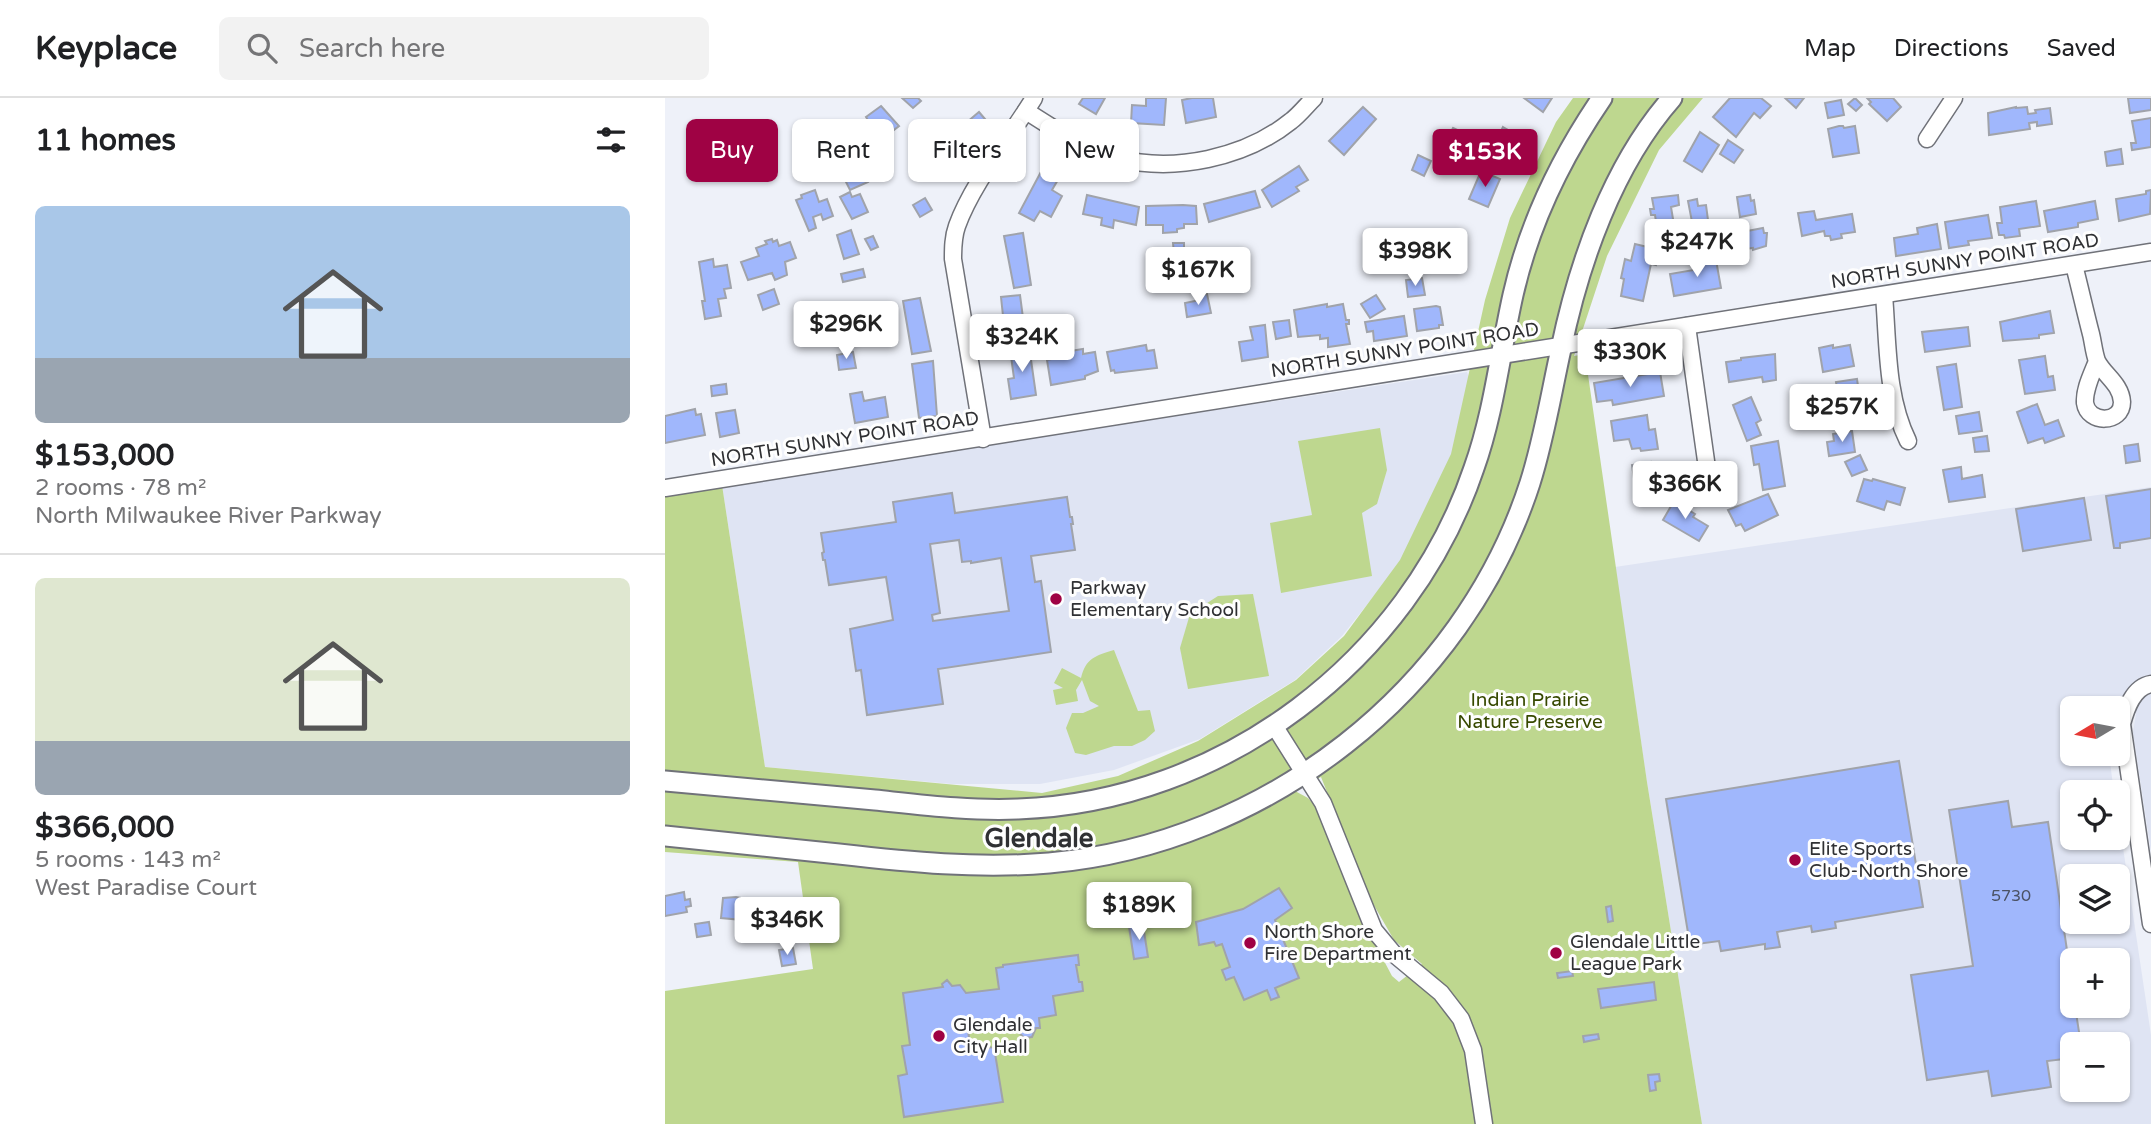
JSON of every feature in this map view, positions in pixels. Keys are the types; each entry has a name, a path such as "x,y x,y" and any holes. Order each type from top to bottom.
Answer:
{"street":[{"path":"983,439 953,259 953,241 957,225 978,186 1030,105 1072,139 1117,158 1165,164 1216,157 1257,143 1291,121 1314,98"},
{"path":"665,781 960,809 1020,809 1089,800 1147,787 1223,755 1275,727 1338,677 1367,648 1403,604 1452,524 1484,441 1514,292 1531,234 1554,179 1580,130 1602,98"},
{"path":"665,836 935,865 1051,862 1101,856 1205,827 1306,774 1370,725 1410,685 1447,642 1492,573 1529,486 1575,291 1593,237 1621,176 1658,113 1672,98"},
{"path":"1927,139 1954,98"},
{"name":"NORTH SUNNY POINT ROAD","path":"665,488 2151,252"},
{"path":"2074,265 2097,361"},
{"path":"1884,295 1894,404 1899,425 1907,441"},
{"path":"1688,326 1707,468"},
{"path":"2148,685 2126,706 2122,724 2151,923"},
{"path":"1275,727 1323,803 1374,929 1394,954 1441,993 1461,1019 1473,1050 1484,1124"}],"shaded area":[{"name":"Parkway Elementary School","path":"1467,372 1470,381 1452,454 1401,562 1342,636 1295,680 1200,739 1114,770 1040,784 952,784 765,767 722,485"},
{"path":"2151,487 2151,852 2133,733 2136,713 2130,712 2130,696 2060,696 2060,766 2111,766 2112,780 2060,780 2060,850 2123,850 2125,864 2060,864 2060,934 2130,934 2130,894 2151,1035 2151,1124 1702,1124 1615,567"}],"green space":[{"name":"Indian Prairie Nature Preserve","path":"1573,98 1703,98 1659,150 1607,256 1574,356 1585,354 1647,782 1702,1124 665,1124 665,991 813,969 798,862 665,852 665,494 722,485 765,767 1042,793 1118,776 1198,741 1296,680 1344,636 1400,560 1451,454 1485,300 1510,218 1556,122","holes":["1321,777 1368,895 1394,940 1422,964 1399,982 1392,976 1356,908 1317,808 1308,798 1295,791"]},
{"path":"1380,428 1387,470 1377,504 1362,513 1372,576 1281,593 1270,523 1312,515 1298,441"},
{"path":"1253,594 1269,676 1188,689 1180,648 1190,614 1218,596"},
{"path":"1114,650 1138,711 1150,710 1155,731 1132,746 1114,746 1086,755 1075,753 1066,728 1072,713 1083,713 1099,706 1090,701 1082,680 1076,690 1078,701 1056,705 1053,690 1063,688 1054,683 1062,668 1081,678 1092,659"}],"building":[{"path":"902,98 918,98 921,101 913,108"},
{"path":"1083,98 1105,98 1096,114 1079,104"},
{"path":"1146,98 1166,98 1164,125 1139,123 1139,119 1131,119 1132,105 1146,106"},
{"path":"1213,98 1216,117 1186,123 1182,100"},
{"path":"1524,98 1552,98 1543,112"},
{"path":"1730,98 1761,98 1771,106 1760,118 1754,113 1736,137 1713,117"},
{"path":"1785,98 1804,98 1796,108"},
{"path":"1855,98 1862,105 1856,111 1848,104"},
{"path":"1867,98 1893,98 1901,107 1887,121 1869,104 1871,102"},
{"path":"2128,98 2151,98 2151,110 2130,113"},
{"path":"1841,100 1844,115 1828,118 1825,103"},
{"path":"881,106 893,119 867,119 866,117"},
{"path":"1363,107 1376,119 1344,155 1329,141"},
{"path":"2027,107 2028,114 2050,108 2052,124 2037,126 2037,122 2029,123 2030,129 1989,135 1988,113"},
{"path":"979,112 985,119 971,119"},
{"path":"2151,118 2151,147 2132,150 2131,143 2136,143 2132,121"},
{"path":"1855,126 1859,153 1833,157 1828,129"},
{"path":"1503,127 1517,135 1519,131 1524,133 1506,168 1488,158"},
{"path":"1453,128 1468,135 1461,151 1445,143"},
{"path":"1700,132 1719,145 1702,172 1684,161"},
{"path":"1728,140 1743,150 1734,163 1720,154"},
{"path":"2121,149 2123,164 2107,166 2105,152"},
{"path":"1418,155 1431,161 1424,176 1412,170"},
{"path":"1299,166 1308,180 1296,187 1299,191 1272,207 1262,190"},
{"path":"1481,171 1500,179 1488,207 1469,199"},
{"path":"1040,174 1040,182 1057,182 1052,190 1062,196 1051,217 1040,211 1034,221 1019,213"},
{"path":"846,182 868,182 850,190"},
{"path":"815,190 819,202 827,199 833,216 823,220 821,214 813,217 816,228 809,231 796,200"},
{"path":"2151,190 2150,214 2119,221 2116,199 2146,194 2146,191"},
{"path":"1255,191 1260,207 1209,222 1204,204"},
{"path":"850,192 852,197 860,194 868,212 852,219 840,197"},
{"path":"1087,195 1139,207 1136,225 1114,220 1113,228 1101,225 1102,218 1083,214"},
{"path":"1678,195 1679,205 1671,207 1674,225 1657,228 1655,215 1651,215 1650,209 1654,209 1652,198"},
{"path":"1750,195 1751,201 1754,200 1756,214 1740,217 1737,197"},
{"path":"925,198 932,210 920,217 913,205"},
{"path":"1697,199 1698,206 1706,205 1708,220 1692,222 1688,201"},
{"path":"2036,201 2040,226 2019,229 2020,236 2005,238 2004,235 1999,235 1997,223 2002,223 2000,207"},
{"path":"2095,201 2098,219 2078,223 2078,227 2048,232 2044,211"},
{"path":"1146,206 1196,206 1197,224 1184,224 1184,228 1177,229 1177,232 1163,233 1163,225 1146,225"},
{"path":"1814,211 1816,220 1852,214 1855,232 1841,234 1842,238 1831,240 1830,236 1825,236 1824,231 1802,236 1798,213"},
{"path":"1988,215 1992,238 1968,241 1969,245 1949,248 1945,222"},
{"path":"1937,224 1941,249 1896,256 1894,238 1918,234 1917,228"},
{"path":"1763,228 1764,233 1767,233 1766,246 1753,250 1745,249 1742,232"},
{"path":"851,230 859,254 844,259 837,235"},
{"path":"1023,233 1031,285 1014,288 1004,236"},
{"path":"873,236 878,247 871,250 865,239"},
{"path":"772,239 773,242 777,240 779,246 790,242 796,258 785,262 787,275 775,280 772,273 748,280 741,262 759,256 756,248"},
{"path":"1173,243 1184,243 1184,253 1174,254"},
{"path":"1407,244 1410,267 1396,269 1393,247"},
{"path":"1635,244 1660,250 1656,265 1651,264 1643,301 1621,296 1625,259 1631,261"},
{"path":"713,259 714,267 727,265 731,288 724,289 726,298 718,299 721,316 705,319 699,262"},
{"path":"1716,260 1721,288 1674,296 1670,274 1694,270 1693,264"},
{"path":"1216,263 1218,279 1203,282 1201,265"},
{"path":"863,269 865,277 843,282 841,274"},
{"path":"1422,278 1425,295 1408,297 1406,280"},
{"path":"774,289 779,304 763,310 758,295"},
{"path":"1207,294 1211,313 1187,317 1185,303 1200,300 1199,295"},
{"path":"1020,295 1023,318 1030,317 1031,324 1024,325 1027,341 1006,344 1001,297"},
{"path":"1376,295 1385,309 1370,318 1361,304"},
{"path":"920,298 931,351 912,354 903,301"},
{"path":"1327,304 1327,307 1343,304 1346,320 1349,320 1349,324 1346,324 1350,344 1328,347 1328,338 1320,339 1320,335 1298,337 1294,310"},
{"path":"1440,307 1443,325 1417,331 1414,309"},
{"path":"2050,311 2054,333 2039,335 2039,338 2003,341 2000,322"},
{"path":"1404,316 1407,336 1374,341 1373,331 1367,332 1365,322"},
{"path":"1289,320 1291,336 1276,339 1273,322"},
{"path":"1265,325 1268,357 1242,361 1239,342 1253,340 1250,327"},
{"path":"1968,327 1970,346 1925,352 1922,332"},
{"path":"1146,345 1147,351 1154,350 1157,368 1115,373 1114,370 1111,371 1107,352"},
{"path":"1833,345 1833,348 1850,345 1854,366 1823,372 1819,348"},
{"path":"1029,346 1036,395 1011,399 1008,379 1014,378 1010,349"},
{"path":"1083,349 1083,354 1095,352 1098,371 1085,376 1085,379 1051,385 1047,360"},
{"path":"853,352 856,368 839,370 837,355"},
{"path":"1775,354 1776,380 1763,382 1762,377 1729,382 1726,362"},
{"path":"2045,356 2048,377 2053,376 2055,390 2025,394 2019,360"},
{"path":"933,361 937,416 919,418 912,364"},
{"path":"1956,364 1962,407 1944,410 1937,367"},
{"path":"1660,372 1664,396 1613,405 1612,400 1597,402 1594,383"},
{"path":"1857,379 1863,421 1839,425 1836,405 1840,404 1836,382"},
{"path":"726,384 727,394 712,396 711,386"},
{"path":"862,392 864,401 885,397 888,417 855,423 850,394"},
{"path":"1751,397 1761,420 1756,423 1761,435 1747,441 1733,405"},
{"path":"2037,404 2045,425 2058,420 2064,436 2045,443 2043,438 2028,443 2017,412"},
{"path":"695,409 696,415 701,414 705,435 665,443 665,416"},
{"path":"735,410 739,433 720,437 716,413"},
{"path":"1979,412 1982,431 1959,434 1956,416"},
{"path":"1647,415 1649,430 1655,429 1658,449 1641,451 1640,448 1632,449 1629,439 1614,441 1611,421"},
{"path":"1852,431 1855,452 1829,456 1827,442 1834,441 1833,434"},
{"path":"1987,436 1989,451 1975,452 1973,438"},
{"path":"1778,441 1785,486 1763,490 1759,464 1754,465 1751,446"},
{"path":"2138,444 2140,461 2126,463 2124,446"},
{"path":"1860,455 1867,470 1852,476 1845,462"},
{"path":"1651,462 1654,475 1658,474 1661,495 1637,499 1632,465"},
{"path":"1961,467 1962,479 1982,475 1985,497 1949,502 1943,470"},
{"path":"1864,479 1905,488 1900,505 1887,501 1884,510 1857,501"},
{"path":"2151,489 2151,538 2120,543 2120,548 2114,548 2106,496"},
{"path":"952,493 955,513 1067,497 1075,550 1031,556 1035,582 1041,581 1051,652 938,669 943,704 867,715 861,670 856,671 850,629 893,620 886,577 829,585 823,560 821,533 896,522 893,502","holes":["959,540 962,562 1001,558 1009,611 933,621 932,615 940,613 930,544"]},
{"path":"1768,494 1778,515 1745,531 1741,524 1736,526 1728,510"},
{"path":"2084,498 2091,540 2023,551 2016,509"},
{"path":"1674,501 1708,526 1699,541 1663,520"},
{"path":"1899,761 1923,907 1835,922 1836,928 1812,932 1811,926 1777,932 1780,947 1765,949 1765,944 1721,951 1719,941 1690,945 1666,799"},
{"path":"2008,801 2012,827 2048,822 2060,903 2060,934 2065,934 2067,948 2060,948 2060,1018 2077,1018 2079,1032 2060,1032 2060,1059 2047,1061 2051,1087 1992,1096 1988,1071 1927,1080 1911,975 1973,966 1949,810"},
{"name":"North Shore Fire Department","path":"1279,888 1292,908 1275,920 1299,978 1275,988 1279,997 1271,1000 1267,990 1244,1000 1234,977 1226,980 1222,970 1230,967 1222,944 1216,946 1214,942 1199,945 1196,922 1243,909"},
{"path":"684,892 685,900 690,899 691,906 686,907 687,912 665,916 665,896"},
{"path":"736,897 757,901 764,933 745,937 742,920 721,918 723,898"},
{"path":"1611,906 1613,921 1608,922 1606,907"},
{"path":"709,922 711,935 697,937 695,924"},
{"path":"1143,925 1148,957 1134,959 1129,927"},
{"path":"793,948 796,964 782,966 779,950"},
{"name":"Glendale City Hall","path":"1078,955 1079,965 1076,965 1083,991 1053,996 1056,1015 1039,1018 1040,1028 1036,1028 1032,1037 1024,1038 1018,1031 1013,1032 1012,1023 968,1031 971,1050 994,1047 1003,1102 904,1117 898,1076 907,1074 902,1046 910,1045 903,993 943,987 942,984 947,980 952,986 960,985 966,993 999,989 996,968"},
{"path":"1572,971 1573,976 1558,978 1557,973"},
{"path":"1654,982 1656,1000 1601,1008 1598,989"},
{"path":"1598,1034 1599,1039 1584,1042 1583,1036"},
{"path":"1659,1074 1660,1081 1655,1082 1656,1090 1650,1091 1648,1075"}],"place":[{"name":"Parkway Elementary School","path":"1056,599"},
{"name":"Elite Sports Club-North Shore","path":"1795,860"},
{"name":"North Shore Fire Department","path":"1250,943"},
{"name":"Glendale Little League Park","path":"1556,953"},
{"name":"Glendale City Hall","path":"939,1036"}],"district":[{"name":"Glendale","path":"1039,838"}]}
